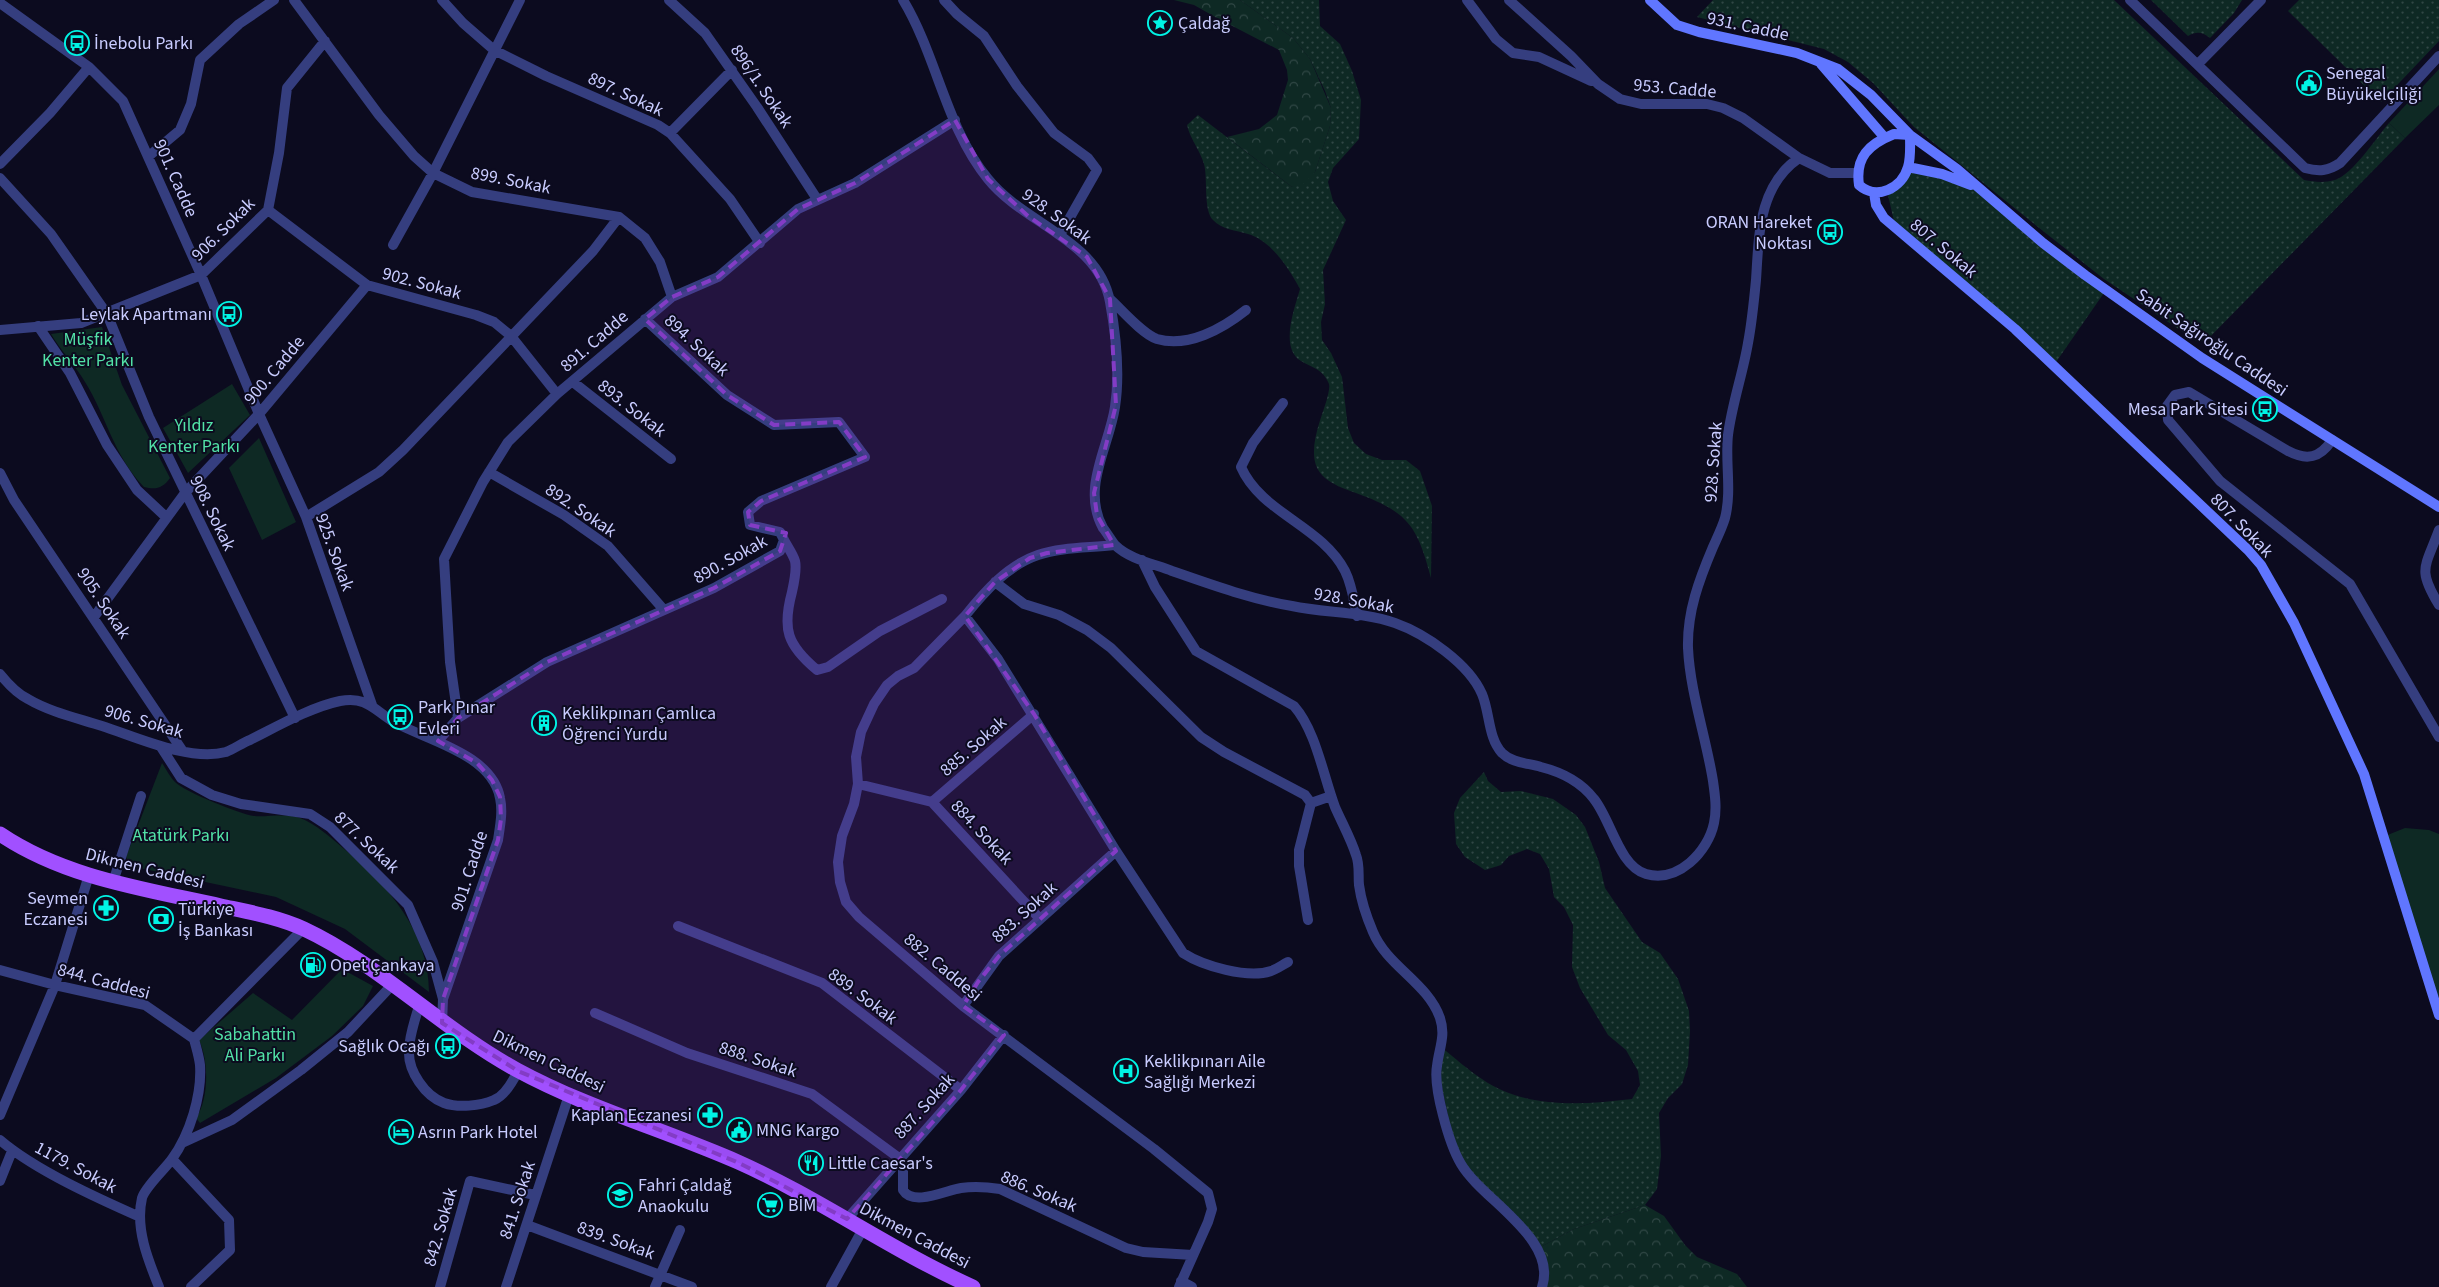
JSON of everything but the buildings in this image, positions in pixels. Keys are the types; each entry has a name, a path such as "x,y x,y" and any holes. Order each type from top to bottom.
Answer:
{"main road":[{"name":"931. Cadde","path":"1650,0 1677,25 1699,32 1797,53 1838,69 1871,95 1910,135"},
{"name":"931. Cadde","path":"1818,62 1866,114 1885,138"},
{"path":"1894,134 1910,135 1908,167 1903,176 1887,191 1874,193 1865,190 1859,185 1858,173 1861,159 1867,150 1894,134"},
{"name":"Sabit Sağıroğlu Caddesi","path":"1910,135 1979,188 2042,243 2176,341 2439,507"},
{"name":"Sabit Sağıroğlu Caddesi","path":"1908,167 1942,174 1979,188"},
{"name":"807. Sokak","path":"1874,193 1876,205 1884,218 2015,329 2248,550 2261,565 2294,623 2364,774 2437,997 2439,1015"},
{"name":"Dikmen Caddesi","path":"0,834 24,851 55,865 113,882 263,915 303,929 352,957 473,1044 518,1071 570,1095 739,1163 847,1219 946,1275 973,1287"}],"street":[{"path":"149,156 180,130 191,104 200,60 239,24 274,0"},
{"name":"899. Sokak","path":"294,0 379,115 414,156 433,173 472,192 620,217"},
{"name":"897. Sokak","path":"442,0 463,23 494,50 546,76 658,125 670,133 730,200 760,243"},
{"path":"393,245 433,173 520,0"},
{"name":"896/1. Sokak","path":"669,0 705,33 732,70 817,199"},
{"name":"928. Sokak","path":"904,0 916,22 955,120 988,179 1028,216 1060,235 1087,257 1104,283 1110,298 1117,373 1116,405 1106,445 1096,473 1094,493 1097,515 1114,545 1142,560 1241,595 1291,606 1383,619 1408,628 1434,642 1474,679 1483,695 1498,750 1509,759 1545,768 1579,784 1594,798 1613,831 1621,852 1632,867 1649,875 1676,871 1698,855 1709,837 1714,822 1716,802 1706,741 1691,676 1688,644 1690,615 1698,583 1725,519 1729,491 1728,437 1753,313 1760,223 1766,201 1780,174 1799,158"},
{"path":"944,0 956,14 984,36 1017,86 1054,133 1088,158 1097,170 1060,235"},
{"path":"1467,0 1496,39 1513,54 1539,57 1598,84"},
{"name":"953. Cadde","path":"1509,0 1571,56 1598,84 1620,99 1641,104 1708,104 1723,108 1743,118 1799,158 1830,173 1858,173"},
{"path":"2130,0 2305,168 2317,171 2331,170 2340,163 2439,56"},
{"path":"2198,64 2261,0"},
{"path":"0,18 4,7"},
{"name":"901. Cadde","path":"4,7 89,67 123,101 201,274 259,414"},
{"name":"906. Sokak","path":"0,330 81,323 201,274 268,210 279,154 287,88 325,41"},
{"path":"0,164 50,113 89,67"},
{"path":"670,133 732,70"},
{"name":"891. Cadde","path":"458,718 450,662 444,559 489,472 508,442 557,394 672,296 718,277 798,209 855,183 955,120"},
{"name":"908. Sokak","path":"0,178 51,234 107,314 131,375 185,493 295,718"},
{"name":"902. Sokak","path":"268,210 367,285 476,315 494,322 511,336 557,394"},
{"path":"306,517 379,472 410,443 593,251 620,217 645,238 660,262 672,296"},
{"name":"900. Cadde","path":"94,617 166,516 259,414 367,285"},
{"path":"1110,298 1156,338 1173,341 1188,340 1217,330 1246,310"},
{"name":"894. Sokak","path":"645,319 727,395"},
{"path":"38,326 70,373 107,445 137,490 166,516"},
{"name":"893. Sokak","path":"573,382 672,459"},
{"path":"2332,440 2320,454 2304,457 2288,451 2189,392 2175,395 2167,406 2168,420 2220,481 2350,584 2439,737"},
{"name":"890. Sokak","path":"438,741 458,718 547,662 714,588 780,550 784,540 780,532 750,525 748,512 761,501 865,457 839,422 774,425 727,395"},
{"path":"1283,403 1253,443 1241,466 1245,476 1255,488 1331,550 1345,571 1350,585 1356,616"},
{"name":"925. Sokak","path":"259,414 306,517 372,704"},
{"name":"892. Sokak","path":"489,472 564,515 608,546 664,610"},
{"name":"905. Sokak","path":"0,473 14,500 182,750"},
{"path":"2439,530 2424,572 2426,582 2439,605"},
{"path":"784,540 795,561 793,585 788,606 788,637 795,649 817,670 828,667 880,630 942,599"},
{"name":"882. Caddesi","path":"1114,545 1038,555 1021,563 995,582 966,616 914,668 898,676 887,685 874,704 861,732 856,757 858,784 854,804 842,836 838,862 840,882 846,902 859,917 963,1006 1154,1149 1208,1193 1212,1209 1180,1284"},
{"path":"1142,560 1155,588 1196,651 1294,706 1305,719 1331,796 1356,855 1359,886 1373,933 1391,959 1433,1003 1440,1017 1444,1040 1437,1065 1436,1084 1457,1158 1466,1173 1509,1215 1538,1249 1544,1269 1542,1287"},
{"path":"995,582 1024,604 1073,621 1087,630 1112,648 1201,737 1224,752 1294,788 1305,795 1311,803"},
{"path":"966,616 986,641 1034,714 1116,850 1183,953 1196,962 1219,968 1261,973 1272,971 1288,962"},
{"name":"906. Sokak","path":"0,674 17,692 44,708 161,747 208,754 226,752 295,718 340,701 357,701 372,704"},
{"name":"901. Cadde","path":"372,704 393,721 438,741 477,763 492,780 500,797 501,819 498,840 443,999 442,1022"},
{"name":"885. Sokak","path":"932,802 1034,714"},
{"name":"877. Sokak","path":"161,747 181,778 212,795 241,804 310,814 330,827 408,905 433,962 443,999"},
{"name":"884. Sokak","path":"858,784 932,802 1040,919"},
{"path":"113,882 141,796"},
{"path":"1311,803 1331,796"},
{"path":"1308,920 1299,866 1299,850 1311,803"},
{"name":"883. Sokak","path":"963,1006 999,956 1116,850"},
{"path":"0,1115 55,985 89,875"},
{"name":"889. Sokak","path":"678,926 822,982 961,1090"},
{"path":"159,1287 148,1260 140,1217 142,1196 172,1159 182,1143 200,1084 200,1063 194,1038 303,929"},
{"name":"844. Caddesi","path":"0,970 55,985 145,1005 194,1038"},
{"path":"182,1143 232,1120 301,1070 348,1032 392,985"},
{"path":"419,1006 408,1052 413,1071 424,1088 443,1103 463,1106 495,1100 510,1086 518,1071"},
{"name":"888. Sokak","path":"594,1012 687,1053 812,1094 899,1158"},
{"name":"887. Sokak","path":"847,1219 961,1090 1004,1035"},
{"name":"841. Sokak","path":"506,1287 528,1224 535,1195 570,1095"},
{"name":"1179. Sokak","path":"0,1140 12,1150 101,1200 140,1217"},
{"path":"0,1181 12,1150"},
{"name":"886. Sokak","path":"899,1158 903,1168 903,1190 912,1197 981,1186 1000,1189 1126,1248 1144,1252 1193,1255"},
{"path":"172,1159 229,1220 230,1250 191,1287"},
{"name":"842. Sokak","path":"440,1287 470,1181 535,1195"},
{"name":"839. Sokak","path":"528,1224 692,1287"},
{"path":"831,1287 863,1229"},
{"path":"655,1287 680,1230"},
{"path":"1180,1284 1192,1287"}],"highlighted area":[{"path":"955,120 988,179 1028,216 1087,257 1110,299 1116,405 1094,493 1097,515 1114,545 1047,553 1030,558 995,582 965,616 1034,714 1116,851 999,956 978,982 963,1006 1004,1035 961,1090 847,1219 739,1163 518,1071 442,1023 443,999 498,840 501,819 500,797 492,780 477,763 438,741 458,718 547,662 714,588 780,551 786,533 750,525 748,512 761,501 865,457 839,422 774,425 727,395 645,319 672,297 718,277 798,209 855,183"}],"green space":[{"path":"1174,0 1240,0 1293,38 1310,59 1331,108 1330,126 1315,172 1303,184 1292,187 1227,137 1259,129 1277,115 1288,80 1287,70 1279,50 1194,5"},
{"path":"1240,0 1319,0 1320,26 1340,44 1352,71 1361,100 1359,139 1333,168 1328,182 1333,201 1346,220 1323,270 1325,304 1321,322 1322,340 1331,353 1342,377 1348,428 1354,443 1366,454 1382,460 1406,460 1420,471 1432,506 1431,578 1421,545 1415,533 1399,514 1374,500 1329,481 1317,467 1314,458 1314,448 1329,386 1324,375 1301,361 1294,355 1291,347 1290,327 1300,289 1291,273 1272,249 1257,238 1221,226 1213,220 1208,209 1204,164 1187,125 1198,115 1292,187 1315,172 1330,126 1331,108 1310,59 1293,38"},
{"path":"1713,0 2114,0 2304,180 2327,182 2342,176 2357,163 2389,123 2405,138 2207,340 2198,342 2104,279 2043,231 1914,127 1873,83 1848,62 1824,49 1697,17"},
{"path":"2151,0 2242,0 2234,13 2210,38 2199,33 2188,36"},
{"path":"2299,0 2439,0 2439,41 2381,102 2288,11"},
{"path":"2439,69 2439,105 2405,138 2389,123"},
{"path":"1908,167 1979,188 2106,290 2054,365 1894,221 1887,191"},
{"name":"Müşfik Kenter Parkı","path":"102,327 122,385 170,478 159,487 144,487 133,475 118,449 93,395 51,334"},
{"name":"Yıldız Kenter Parkı","path":"232,384 250,415 188,473 163,428"},
{"path":"259,438 296,522 262,540 229,468"},
{"name":"Atatürk Parkı","path":"162,763 175,782 201,797 254,816 283,815 300,818 328,835 360,862 390,894 414,930 422,949 427,970 429,992 345,929 276,897 130,866 126,857"},
{"path":"1484,772 1488,781 1501,792 1521,791 1553,799 1576,815 1585,827 1599,862 1605,888 1642,942 1660,953 1678,979 1689,1011 1688,1065 1682,1084 1668,1098 1659,1113 1661,1156 1657,1189 1645,1205 1574,1229 1537,1249 1457,1157 1437,1065 1442,1048 1499,1089 1535,1100 1594,1103 1632,1099 1640,1085 1638,1071 1626,1050 1608,1035 1580,988 1572,967 1573,925 1564,907 1554,897 1549,869 1540,854 1527,849 1509,856 1501,865 1485,870 1465,857 1456,844 1454,813 1460,798"},
{"path":"2405,828 2429,830 2439,834 2439,996 2434,999 2385,836"},
{"name":"Sabahattin Ali Parkı","path":"342,969 373,986 363,1006 332,1036 276,1078 200,1123 196,1118 203,1101 206,1069 205,1058 199,1040 253,993 292,1020"},
{"path":"1645,1205 1664,1216 1685,1245 1697,1257 1737,1274 1747,1287 1542,1287 1537,1249 1574,1229"}],"place":[{"name":"Çaldağ","path":"1160,23"},
{"name":"İnebolu Parkı","path":"77,43"},
{"name":"Senegal Büyükelçiliği","path":"2309,83"},
{"name":"ORAN Hareket Noktası","path":"1830,232"},
{"name":"Leylak Apartmanı","path":"229,314"},
{"name":"Mesa Park Sitesi","path":"2265,409"},
{"name":"Park Pınar Evleri","path":"400,717"},
{"name":"Keklikpınarı Çamlıca Öğrenci Yurdu","path":"544,723"},
{"name":"Seymen Eczanesi","path":"106,908"},
{"name":"Türkiye İş Bankası","path":"161,919"},
{"name":"Opet Çankaya","path":"313,965"},
{"name":"Sağlık Ocağı","path":"448,1046"},
{"name":"Keklikpınarı Aile Sağlığı Merkezi","path":"1126,1071"},
{"name":"Kaplan Eczanesi","path":"710,1115"},
{"name":"MNG Kargo","path":"739,1130"},
{"name":"Asrın Park Hotel","path":"401,1132"},
{"name":"Little Caesar's","path":"811,1163"},
{"name":"Fahri Çaldağ Anaokulu","path":"620,1195"},
{"name":"BİM","path":"770,1205"}]}
